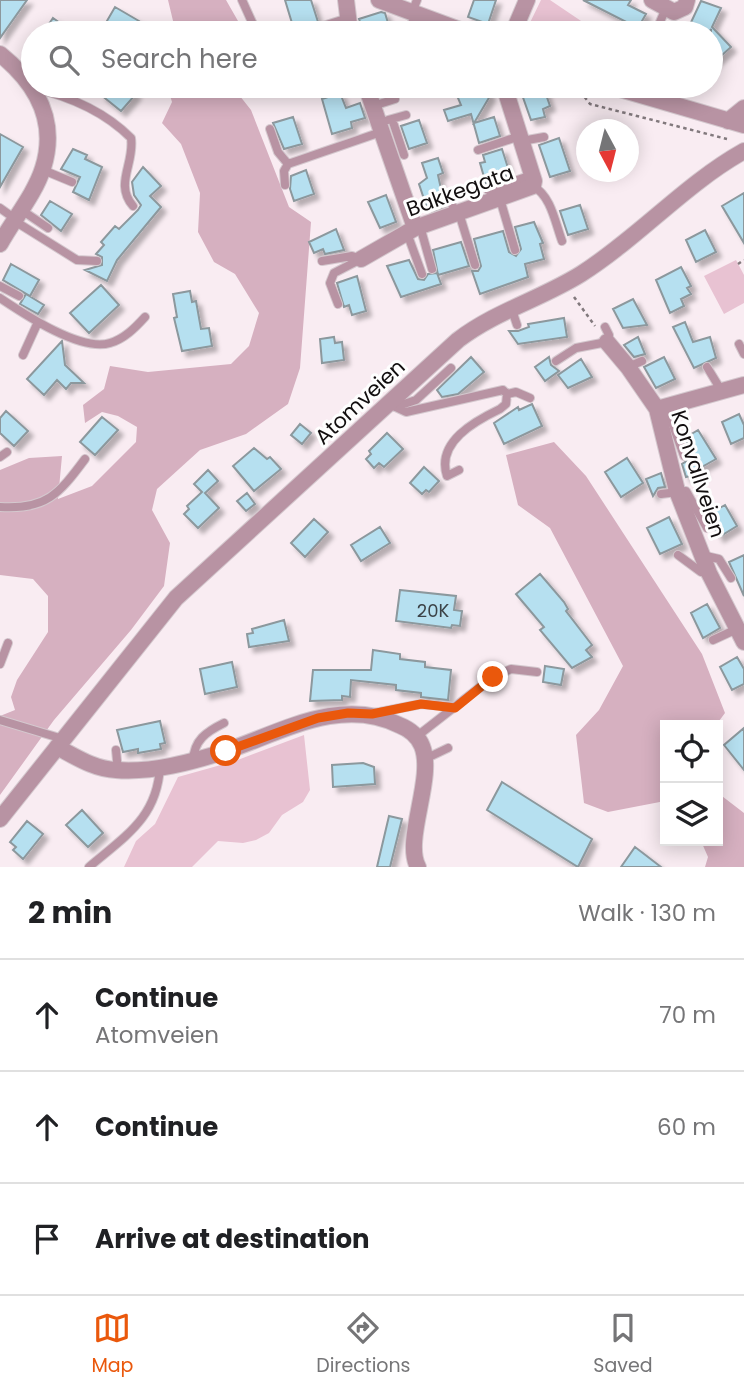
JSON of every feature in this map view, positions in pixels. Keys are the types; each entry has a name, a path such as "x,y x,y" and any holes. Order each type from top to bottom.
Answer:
{"street":[{"path":"346,0 348,21"},
{"path":"379,0 420,17"},
{"path":"518,21 527,0"},
{"path":"659,4 674,12 685,7 687,0"},
{"path":"0,54 21,71"},
{"path":"0,244 43,170 48,146 46,124 37,98"},
{"path":"370,98 384,125 414,229"},
{"path":"509,98 521,129 533,181"},
{"path":"651,98 736,123 744,107"},
{"name":"Atomveien","path":"0,819 176,598 392,406 458,340 511,307 582,273 628,241 702,179 744,151"},
{"name":"Bakkegata","path":"361,259 414,229 458,213 494,194 533,181"},
{"name":"Konvallveien","path":"606,335 635,364 662,408 669,493 741,634"},
{"path":"662,408 744,385"},
{"path":"60,743 101,769 118,771 193,761 318,718 348,713 372,714 411,730 422,745 425,759 414,851 418,867"}],"lane":[{"path":"242,0 252,21"},
{"path":"69,99 100,115 131,138 133,149 124,184 124,196 133,206"},
{"path":"373,106 395,99"},
{"path":"285,185 284,171 288,164 406,115"},
{"path":"384,125 404,155"},
{"path":"270,129 278,152 288,164"},
{"path":"478,150 521,129 544,137"},
{"path":"43,170 72,182"},
{"path":"533,181 548,203 562,241"},
{"path":"494,194 515,250"},
{"path":"447,195 458,213 475,265"},
{"path":"0,208 48,228"},
{"path":"16,216 77,260 97,261"},
{"path":"414,229 432,269"},
{"path":"414,229 422,274"},
{"path":"322,261 352,256 361,259"},
{"path":"338,304 330,283 334,273 361,259"},
{"path":"0,286 19,296"},
{"path":"0,298 38,322 99,345 112,343 130,333 145,317"},
{"path":"511,307 517,325"},
{"path":"23,355 38,322"},
{"path":"556,361 576,348 606,335"},
{"path":"739,344 744,354"},
{"path":"706,367 721,390"},
{"path":"392,406 416,400 451,368"},
{"path":"392,406 406,412 486,391 503,390 507,394"},
{"path":"507,394 516,392 530,398"},
{"path":"459,470 447,476 447,454 453,443 463,431 506,404 507,394"},
{"path":"662,408 684,456"},
{"path":"0,507 20,508 46,502 65,486 85,459"},
{"path":"669,493 686,491 708,528"},
{"path":"678,555 701,572 709,573"},
{"path":"702,555 719,559 731,578"},
{"path":"713,640 741,634"},
{"path":"0,664 8,643"},
{"path":"416,737 493,677 511,669 537,672"},
{"path":"372,714 421,704 455,708"},
{"path":"0,720 60,743"},
{"path":"193,761 194,748 206,732 224,723"},
{"path":"425,759 449,748"},
{"path":"116,750 118,771"},
{"path":"89,867 149,813 159,790 160,767"}],"path":[{"path":"585,98 590,104 727,139"},
{"path":"738,264 744,260"},
{"path":"572,295 606,335"}],"shaded area":[{"path":"168,0 226,0 238,21 173,21"},
{"path":"541,0 550,0 581,21 531,21"},
{"path":"171,98 242,98 251,110 289,207 311,222 300,368 288,404 246,434 200,450 157,489 152,510 170,543 164,586 131,630 54,720 0,795 0,716 15,710 11,697 17,680 48,632 48,596 33,579 0,575 0,470 29,458 62,456 58,499 92,486 136,442 137,427 118,416 102,412 85,423 83,405 104,389 110,366 148,372 231,364 249,346 259,313 235,274 214,262 198,232 200,193 181,144 162,123 172,102"},
{"path":"736,260 744,275 744,303 724,314 704,276"},
{"path":"554,442 586,476 702,654 725,713 720,720 660,720 660,802 608,812 584,803 576,735 599,710 623,666 550,528 518,505 506,455"},
{"path":"304,735 310,790 303,802 282,815 269,833 243,843 218,841 192,867 124,867 136,841 155,824 178,777 235,761"},
{"path":"723,797 744,813 744,867 705,867 708,857 703,846 723,846"}],"building":[{"path":"0,0 27,0 0,38"},
{"path":"285,0 311,0 318,21 291,21"},
{"path":"474,0 496,0 489,21 468,17"},
{"path":"583,0 631,0 628,5 646,14 642,21 624,21"},
{"path":"701,1 721,8 715,21 692,21"},
{"path":"115,7 139,21 107,21"},
{"path":"381,12 385,13 387,21 360,21 359,19"},
{"path":"723,39 731,47 723,54"},
{"path":"105,98 132,98 121,111"},
{"path":"342,98 346,108 360,103 365,118 351,122 352,128 332,134 322,99"},
{"path":"458,98 489,98 474,123 494,117 500,136 479,143 471,114 448,121 444,110 461,105"},
{"path":"523,98 547,98 550,106 543,109 545,117 531,120"},
{"path":"293,117 302,144 284,149 273,123"},
{"path":"419,120 427,143 409,149 401,126"},
{"path":"0,134 23,147 0,187"},
{"path":"559,138 570,171 550,177 539,145"},
{"path":"73,149 87,155 85,159 102,167 89,200 73,192 80,177 61,169"},
{"path":"502,149 508,168 504,169 506,177 486,184 480,163 485,162 483,155"},
{"path":"438,158 443,173 438,175 444,203 427,208 419,184 427,178 422,163"},
{"path":"143,167 161,186 150,196 161,207 117,260 107,281 85,270 102,265 102,257 96,254 104,245 101,242 115,226 119,229 141,205 134,195 132,182"},
{"path":"306,170 314,194 294,201 290,189 291,176"},
{"path":"744,193 744,243 722,206"},
{"path":"386,195 396,222 380,228 368,202"},
{"path":"50,201 72,214 61,231 41,215"},
{"path":"580,205 588,229 568,235 560,211"},
{"path":"534,222 543,243 540,244 544,259 525,264 528,277 480,294 472,271 478,271 481,266 474,239 503,231 509,252 516,256 521,249 515,227"},
{"path":"336,229 344,250 325,254 323,249 314,253 309,242"},
{"path":"705,230 716,252 696,262 686,240"},
{"path":"461,242 469,266 438,275 433,250"},
{"path":"409,260 418,279 424,280 428,274 437,273 441,284 401,297 387,266"},
{"path":"11,264 39,280 30,296 3,280"},
{"path":"681,267 691,286 687,288 691,294 681,299 684,306 670,313 656,280"},
{"path":"357,276 366,311 352,315 349,305 344,307 337,283"},
{"path":"101,285 119,305 89,333 70,313"},
{"path":"190,291 192,302 196,301 201,329 209,328 212,346 182,351 174,318 177,317 173,294"},
{"path":"26,294 44,305 38,314 20,304"},
{"path":"633,299 647,325 623,328 613,309"},
{"path":"564,318 567,337 518,344 509,331 529,327 528,324"},
{"path":"685,322 693,342 710,337 716,358 694,368 673,327"},
{"path":"334,337 335,343 342,342 344,360 322,363 320,339"},
{"path":"638,337 645,354 634,357 624,345"},
{"path":"62,341 65,365 84,383 71,383 66,389 57,380 44,395 27,379"},
{"path":"471,357 484,372 458,394 442,397 437,390"},
{"path":"549,357 551,365 559,371 545,381 535,367"},
{"path":"664,357 675,379 656,388 644,367"},
{"path":"581,359 592,377 568,388 558,375"},
{"path":"532,404 542,426 504,444 494,423 518,407 519,410"},
{"path":"6,411 28,431 14,446 0,433 0,418"},
{"path":"739,414 744,425 744,438 731,444 722,422"},
{"path":"102,417 118,430 95,455 80,442"},
{"path":"300,424 311,433 302,444 291,435"},
{"path":"698,430 716,459 700,468 703,473 686,477 682,464 693,457 685,438"},
{"path":"387,433 403,449 384,467 379,463 374,468 366,459 371,454 369,451"},
{"path":"254,448 267,459 270,457 281,469 254,491 233,466"},
{"path":"627,458 643,483 621,497 605,472"},
{"path":"424,467 439,481 429,492 426,490 422,494 410,483"},
{"path":"208,470 218,481 205,493 219,508 198,528 184,514 189,509 187,506 202,492 194,484"},
{"path":"661,473 665,487 658,488 653,496 646,479"},
{"path":"247,493 255,504 246,511 237,501"},
{"path":"725,505 737,526 719,537 707,515"},
{"path":"669,517 682,544 660,554 647,528"},
{"path":"314,519 328,532 305,557 291,543"},
{"path":"380,527 390,543 361,561 351,545"},
{"path":"744,555 744,596 729,562"},
{"path":"540,574 564,602 568,609 566,611 592,645 586,650 592,657 572,668 540,630 544,627 516,594"},
{"path":"400,590 456,596 454,610 462,611 460,626 452,625 451,628 396,621"},
{"path":"707,604 720,628 703,638 691,613"},
{"path":"284,620 289,641 249,647 247,634 253,633 252,629"},
{"path":"373,650 400,654 400,659 425,662 425,667 451,670 448,700 421,697 421,693 396,690 396,685 351,680 350,697 342,696 342,700 310,701 313,670 371,670"},
{"path":"737,657 744,669 744,684 732,690 720,667"},
{"path":"232,662 237,687 205,694 200,669"},
{"path":"545,666 564,669 561,685 543,682"},
{"path":"160,721 165,743 160,744 161,749 138,753 138,749 123,752 117,730"},
{"path":"744,728 744,770 724,745"},
{"path":"363,763 374,767 375,784 333,787 332,765"},
{"path":"502,782 592,839 578,867 487,810"},
{"path":"82,810 103,833 88,847 66,825"},
{"path":"389,816 402,819 390,867 377,867"},
{"path":"27,821 43,834 23,859 13,850 16,847 10,842"},
{"path":"635,847 661,867 621,867"}],"route":[{"path":"226,751 318,718 348,713 372,714 421,704 455,708 493,677"}]}
